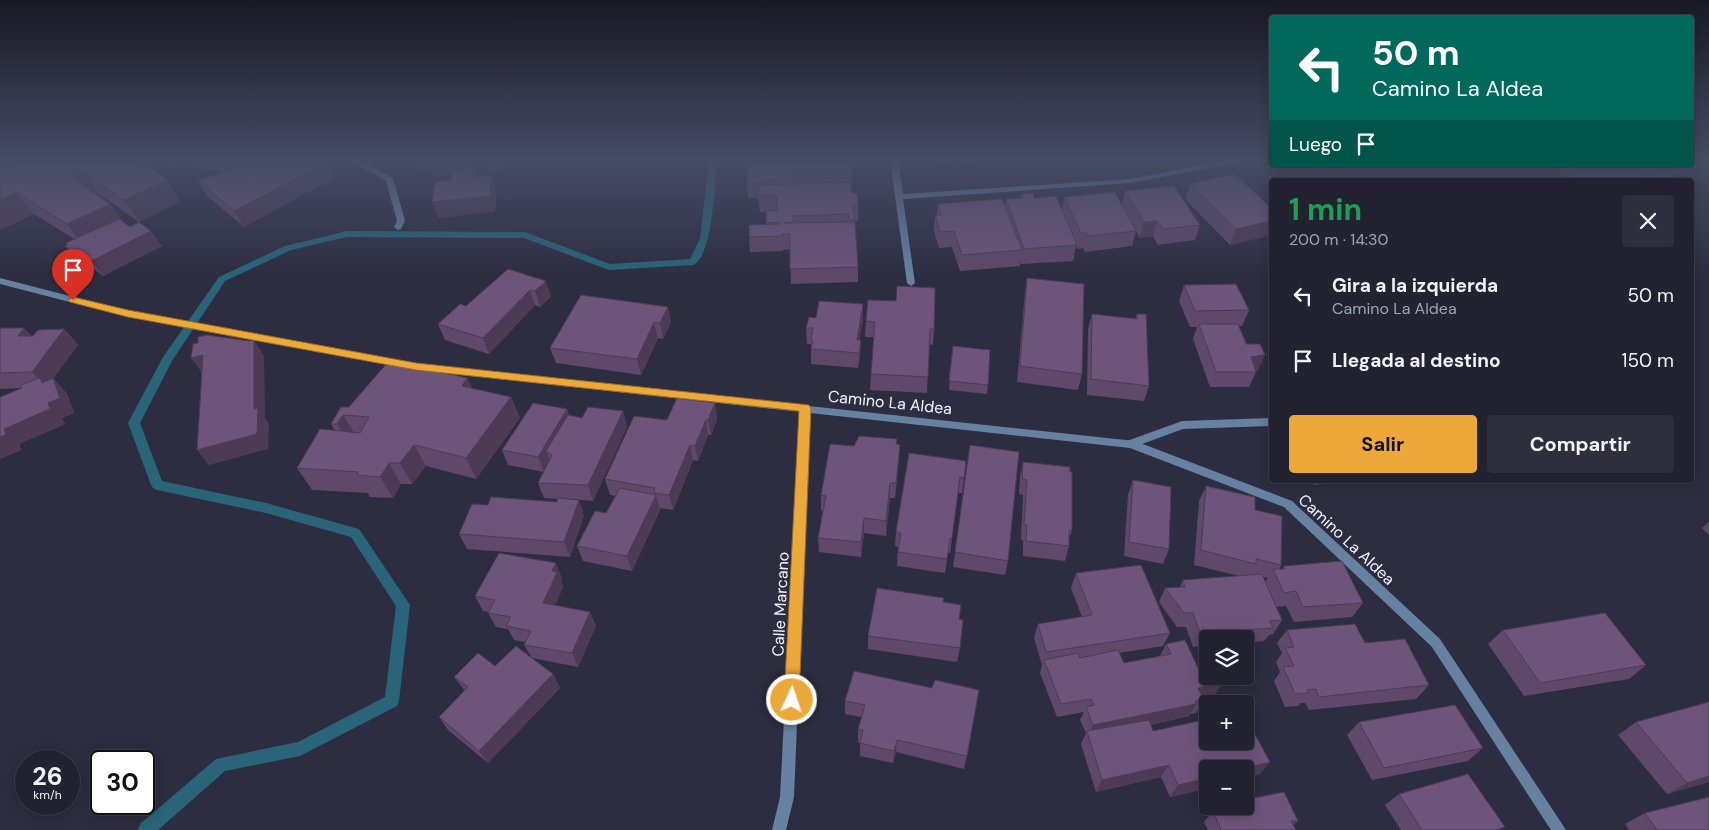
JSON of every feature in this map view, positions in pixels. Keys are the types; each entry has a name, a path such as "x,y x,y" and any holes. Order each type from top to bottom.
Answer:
{"street":[{"path":"395,199 401,221 398,227"},
{"path":"899,199 911,283"},
{"name":"Camino La Aldea","path":"0,281 128,314 416,366 1131,444 1288,504 1436,642 1559,830"},
{"name":"Calle Marcano","path":"779,830 787,797 805,408"},
{"path":"1131,444 1182,425 1269,422"}],"building":[{"path":"28,199 102,199 110,204 67,224"},
{"path":"220,199 258,199 234,211"},
{"path":"432,199 464,199 432,202"},
{"path":"777,199 857,199 858,206 853,206 855,220 849,220 849,214 793,216 793,222 784,223 855,222 858,267 790,269 790,234 749,237 749,225 780,224 779,222 766,223 766,211 777,210"},
{"path":"1002,199 1022,250 962,255 954,231 940,232 935,215 941,215 938,204"},
{"path":"1006,199 1057,199 1077,245 1024,249"},
{"path":"1065,199 1119,199 1136,231 1088,236 1086,233 1081,233"},
{"path":"1130,199 1182,199 1200,225 1163,229 1157,221 1144,222"},
{"path":"1205,199 1261,199 1269,206 1269,221 1236,229"},
{"path":"119,219 130,227 139,222 151,231 91,261 78,251 73,253 65,246 68,245 66,243"},
{"path":"508,269 546,281 535,291 530,290 483,338 438,324 460,304 466,306"},
{"path":"1027,278 1084,284 1082,374 1020,366"},
{"path":"1236,284 1249,310 1195,311 1184,285"},
{"path":"897,286 935,288 934,329 930,329 928,377 871,374 875,322 866,321 868,300 896,301"},
{"path":"581,295 668,307 660,323 654,322 637,359 550,348"},
{"path":"819,301 863,304 857,340 861,340 859,353 811,349 813,328 806,328 809,317 816,318"},
{"path":"1092,314 1137,319 1137,314 1146,314 1149,386 1091,379"},
{"path":"1199,324 1238,324 1246,344 1260,344 1265,355 1251,357 1256,372 1216,372"},
{"path":"0,328 24,328 18,336 33,336 38,330 64,329 32,372 0,373"},
{"path":"207,335 249,341 254,340 254,409 258,408 257,434 197,450 203,355 191,358 193,344 198,343 198,337"},
{"path":"953,346 990,350 988,385 949,381"},
{"path":"388,362 467,378 462,386 511,397 466,458 414,445 400,463 389,463 380,477 357,475 358,472 297,468 320,429 360,433 369,417 343,415 337,424 331,424 341,407 349,407"},
{"path":"40,378 42,383 53,378 60,398 48,403 50,409 4,429 6,435 0,437 0,397 22,388 21,385"},
{"path":"677,398 715,403 695,446 690,445 669,495 654,493 655,488 605,479 634,416 667,420"},
{"path":"533,403 567,409 538,457 502,450"},
{"path":"588,407 623,411 588,485 538,483 552,455 546,451 568,415 582,418"},
{"path":"859,436 897,439 896,444 900,445 896,483 890,483 886,521 864,518 861,542 818,538 826,496 821,495 830,444 854,446"},
{"path":"970,445 1019,452 1008,561 955,552"},
{"path":"909,453 966,461 964,478 960,477 952,538 950,538 947,559 898,552 901,533 896,532"},
{"path":"1023,462 1070,467 1070,472 1072,472 1072,530 1069,530 1069,546 1026,541 1027,525 1024,524 1027,480 1022,479"},
{"path":"1133,480 1171,487 1169,549 1129,542"},
{"path":"1206,486 1255,497 1255,510 1282,516 1281,565 1256,559 1256,564 1201,550"},
{"path":"620,488 656,495 627,556 577,546 595,511 606,513"},
{"path":"491,497 557,502 558,498 579,500 564,542 459,534 472,504 488,505"},
{"path":"499,553 556,563 552,571 557,572 543,603 590,612 572,653 524,645 531,631 506,626 511,617 488,613 495,600 475,596"},
{"path":"1342,561 1363,603 1303,607 1296,591 1284,593 1273,569 1285,569 1284,566"},
{"path":"1141,565 1170,633 1046,652 1038,624 1092,615 1076,573"},
{"path":"1262,574 1282,620 1270,621 1273,628 1199,630 1193,613 1184,613 1165,588 1185,587 1183,580"},
{"path":"877,588 944,598 943,602 961,605 959,619 963,620 960,648 868,636"},
{"path":"1605,613 1646,665 1540,683 1503,630"},
{"path":"1355,624 1365,643 1405,639 1429,685 1319,697 1316,689 1307,690 1308,693 1295,694 1283,667 1294,666 1285,648 1294,647 1287,630"},
{"path":"1185,640 1199,670 1199,685 1210,685 1198,688 1202,695 1199,695 1199,701 1195,701 1196,704 1093,725 1086,707 1094,705 1091,699 1061,704 1044,660 1078,653 1080,658 1118,650 1124,663 1171,654 1166,644"},
{"path":"516,646 553,674 479,751 439,717 468,687 454,677 478,653 495,666"},
{"path":"854,671 932,688 935,680 979,690 967,756 897,740 894,751 860,743 863,730 858,730 865,705 845,701"},
{"path":"1709,702 1709,776 1687,783 1636,722"},
{"path":"1455,705 1483,748 1384,768 1359,722"},
{"path":"1149,720 1153,731 1199,721 1199,750 1254,750 1254,733 1270,762 1254,766 1254,760 1199,760 1199,780 1178,785 1169,765 1102,780 1087,731"},
{"path":"1468,774 1505,827 1496,830 1422,830 1399,794"},
{"path":"1284,792 1298,821 1291,821 1296,830 1221,830 1215,815 1254,815 1254,798"},
{"path":"1709,797 1709,830 1657,830 1645,813"}],"waterway":[{"path":"146,830 221,764 300,749 392,701 403,605 355,533 266,508 157,485 134,423 167,360 222,279 288,248 347,234 525,235 609,267 693,262 705,238 709,199"}],"route":[{"path":"73,300 128,314 416,366 805,408 792,700"}]}
